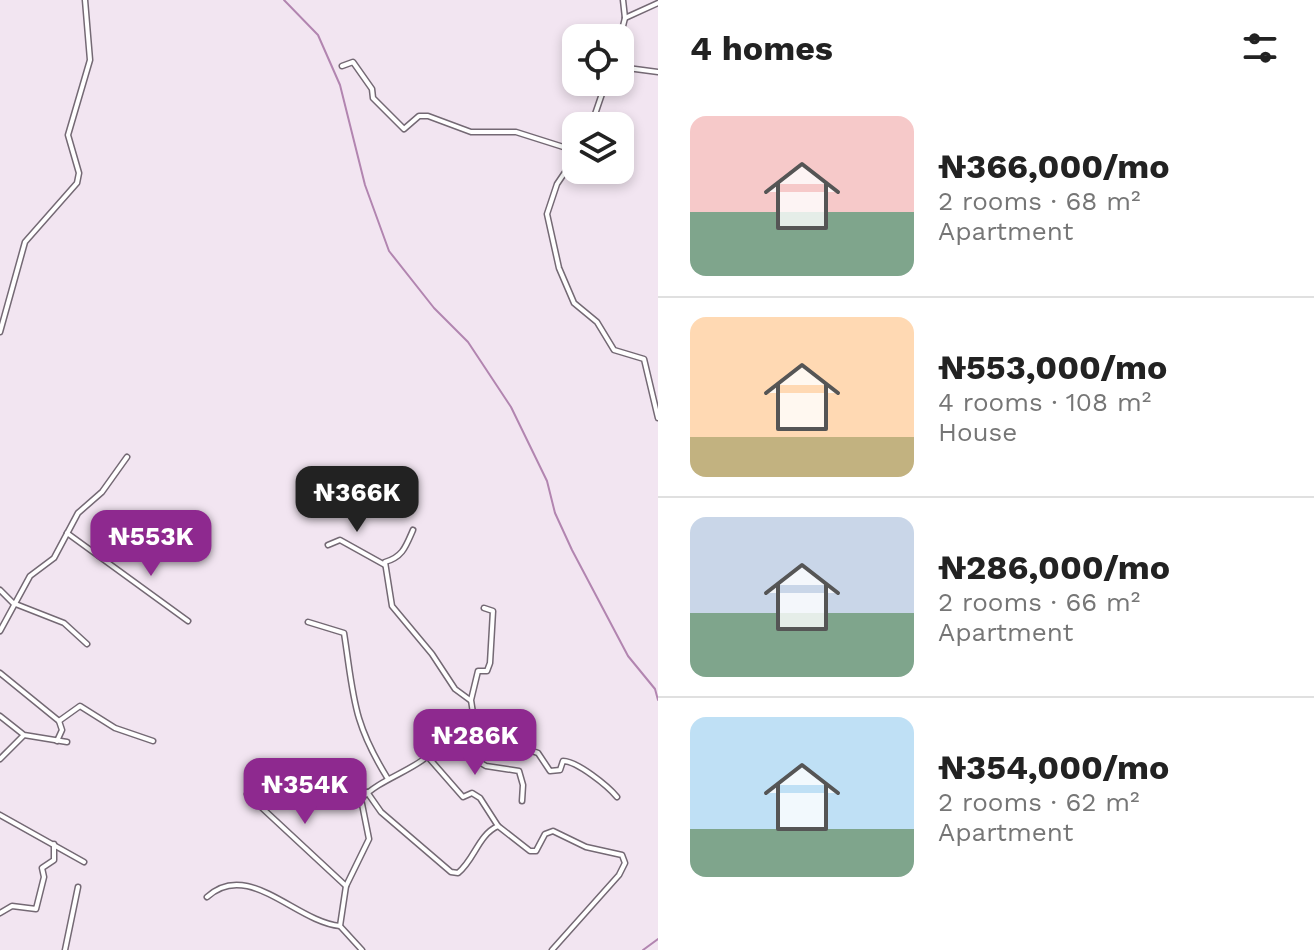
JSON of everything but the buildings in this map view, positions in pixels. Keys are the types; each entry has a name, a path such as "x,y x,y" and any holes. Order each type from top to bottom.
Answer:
{"street":[{"path":"0,332 25,242 77,183 79,173 68,135 90,60 85,0"},
{"path":"623,0 624,24"},
{"path":"625,18 658,3"},
{"path":"342,66 353,62 372,89 373,98 404,129 419,116 428,116 471,132 516,132 562,148"},
{"path":"634,69 658,72"},
{"path":"562,176 547,214 559,268 574,303 597,322 614,350 644,359 658,418"},
{"path":"0,631 30,576 61,550 78,513 102,492 127,457"},
{"path":"385,565 404,552 413,530"},
{"path":"67,533 188,621"},
{"path":"328,545 340,540 385,565"},
{"path":"385,565 392,606 455,689 471,700"},
{"path":"0,590 13,603 53,616 87,644"},
{"path":"340,926 346,886 369,839 361,799 367,792 434,753 441,740 452,731 463,728 473,713 471,700 478,671 487,671 490,663 493,611 484,608"},
{"path":"308,622 344,633 347,676 357,717 365,741 388,779"},
{"path":"0,673 59,721 62,730 57,741"},
{"path":"59,721 80,706 115,728 153,741"},
{"path":"0,716 24,735 67,742"},
{"path":"452,731 459,737 491,740 538,753 550,771 560,770 563,761 570,761 585,774 606,782 617,797"},
{"path":"0,759 9,746 24,735"},
{"path":"441,740 486,766 519,771 523,785 522,801"},
{"path":"428,757 459,794 463,797 476,794 498,826 530,851 536,851 545,834 553,831 586,847 622,855 625,863 572,931 552,950"},
{"path":"259,770 247,794 253,803 279,821 346,886"},
{"path":"367,792 381,812 451,872 458,873 470,863 480,841 498,826"},
{"path":"0,815 84,862"},
{"path":"0,913 12,906 36,909 44,877 42,868 54,860 54,844"},
{"path":"207,897 218,886 239,883 280,899 291,908 340,926 362,950"},
{"path":"65,950 78,887"}],"waterway":[{"path":"284,0 318,35 340,85 365,185 389,251 434,308 468,342 511,407 547,481 555,513 572,550 628,656 655,689 658,700"},
{"path":"643,950 658,939"}]}
